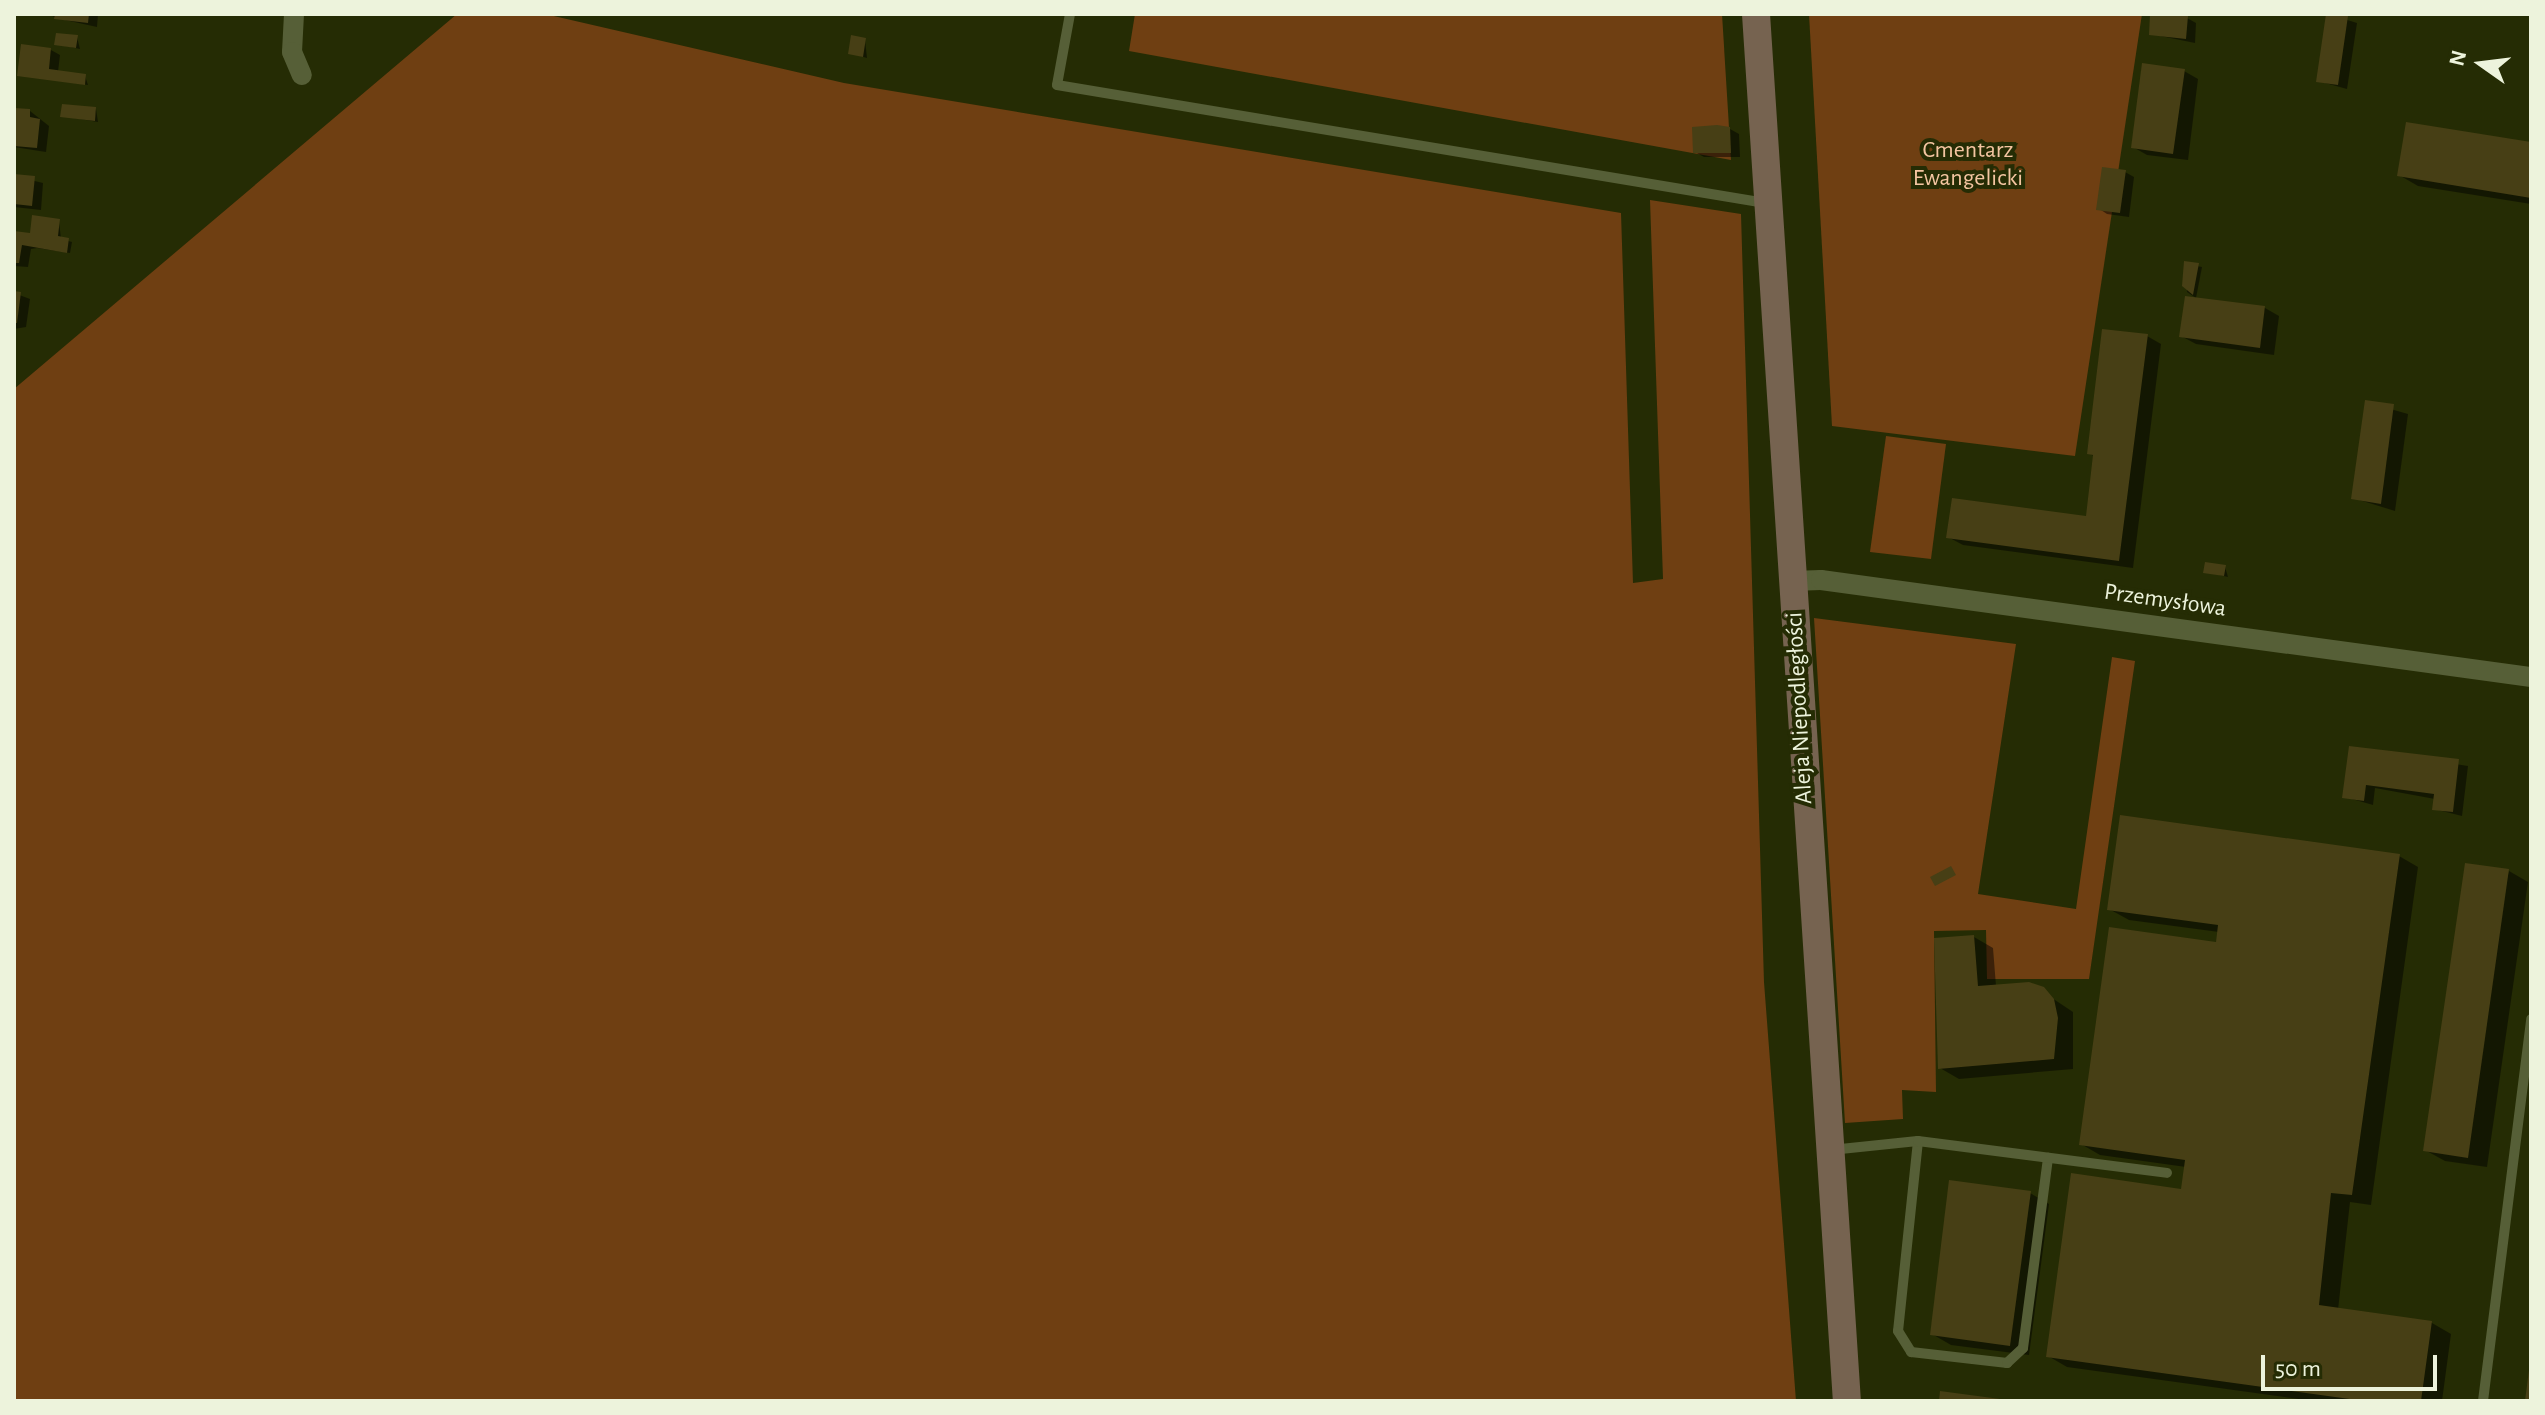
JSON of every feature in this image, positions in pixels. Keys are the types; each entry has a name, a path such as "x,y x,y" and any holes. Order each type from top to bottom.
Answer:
{"main road":[{"name":"Aleja Niepodległości","path":"1756,14 1847,1401"}],"street":[{"path":"294,14 292,52 302,75"},
{"name":"Przemysłowa","path":"1792,581 1836,582 2531,677"}],"lane":[{"path":"1070,14 1057,85 1767,203"},
{"path":"2483,1401 2531,1019"},
{"path":"1829,1150 1918,1141 2167,1173"},
{"path":"1918,1141 1898,1331 1911,1352 2007,1363 2023,1348 2048,1158"}],"green space":[{"path":"457,14 545,14 844,83 1621,213 1633,583 1663,579 1650,200 1741,214 1764,982 1796,1401 14,1401 14,389"},
{"path":"1135,14 1722,14 1731,160 1129,51"},
{"name":"Cmentarz Ewangelicki","path":"1809,14 2142,14 2075,456 1832,426"},
{"path":"1886,436 1946,444 1931,559 1870,552"},
{"path":"1814,618 2016,644 1978,894 2076,909 2112,657 2135,661 2089,979 1987,979 1986,930 1934,931 1936,1092 1902,1090 1903,1119 1845,1123"}],"building":[{"path":"55,14 89,14 88,23 54,19"},
{"path":"2150,14 2188,16 2186,39 2149,35"},
{"path":"2326,14 2348,16 2338,85 2316,82"},
{"path":"56,33 78,35 76,48 54,45"},
{"path":"851,35 866,38 863,57 848,54"},
{"path":"21,44 51,48 49,69 86,74 85,85 17,76"},
{"path":"2142,63 2185,69 2173,154 2131,148"},
{"path":"62,104 96,107 95,121 60,117"},
{"path":"14,108 30,109 30,117 40,119 37,148 14,146"},
{"path":"2406,122 2531,142 2531,198 2397,176"},
{"path":"1692,127 1730,127 1731,153 1693,153"},
{"path":"2102,167 2126,170 2120,213 2096,210"},
{"path":"14,174 35,176 32,206 14,204"},
{"path":"32,215 60,219 58,236 69,238 67,253 22,245 19,263 14,263 14,231 30,233"},
{"path":"2184,261 2199,263 2193,295 2182,286"},
{"path":"14,291 21,292 17,323 14,323"},
{"path":"2185,296 2265,306 2260,348 2179,337"},
{"path":"2102,329 2148,334 2119,561 1946,538 1952,498 2086,516 2093,455 2087,454"},
{"path":"2365,400 2394,404 2381,504 2351,499"},
{"path":"2205,562 2226,565 2224,576 2203,573"},
{"path":"2349,746 2459,759 2453,812 2432,810 2434,794 2366,785 2364,801 2342,798"},
{"path":"2120,815 2400,854 2352,1195 2331,1193 2319,1305 2432,1321 2421,1401 2364,1401 2046,1357 2071,1173 2181,1189 2185,1160 2079,1145 2109,927 2216,942 2218,925 2107,910"},
{"path":"2465,863 2509,869 2468,1158 2423,1151"},
{"path":"1951,866 1956,875 1935,886 1930,877"},
{"path":"1974,935 1978,986 2029,982 2044,987 2054,999 2058,1018 2054,1059 1938,1069 1934,938"},
{"path":"1949,1180 2031,1191 2010,1346 1930,1335"},
{"path":"2529,1370 2531,1401 2525,1401"},
{"path":"1940,1391 2000,1399 2000,1401 1939,1401"}]}
